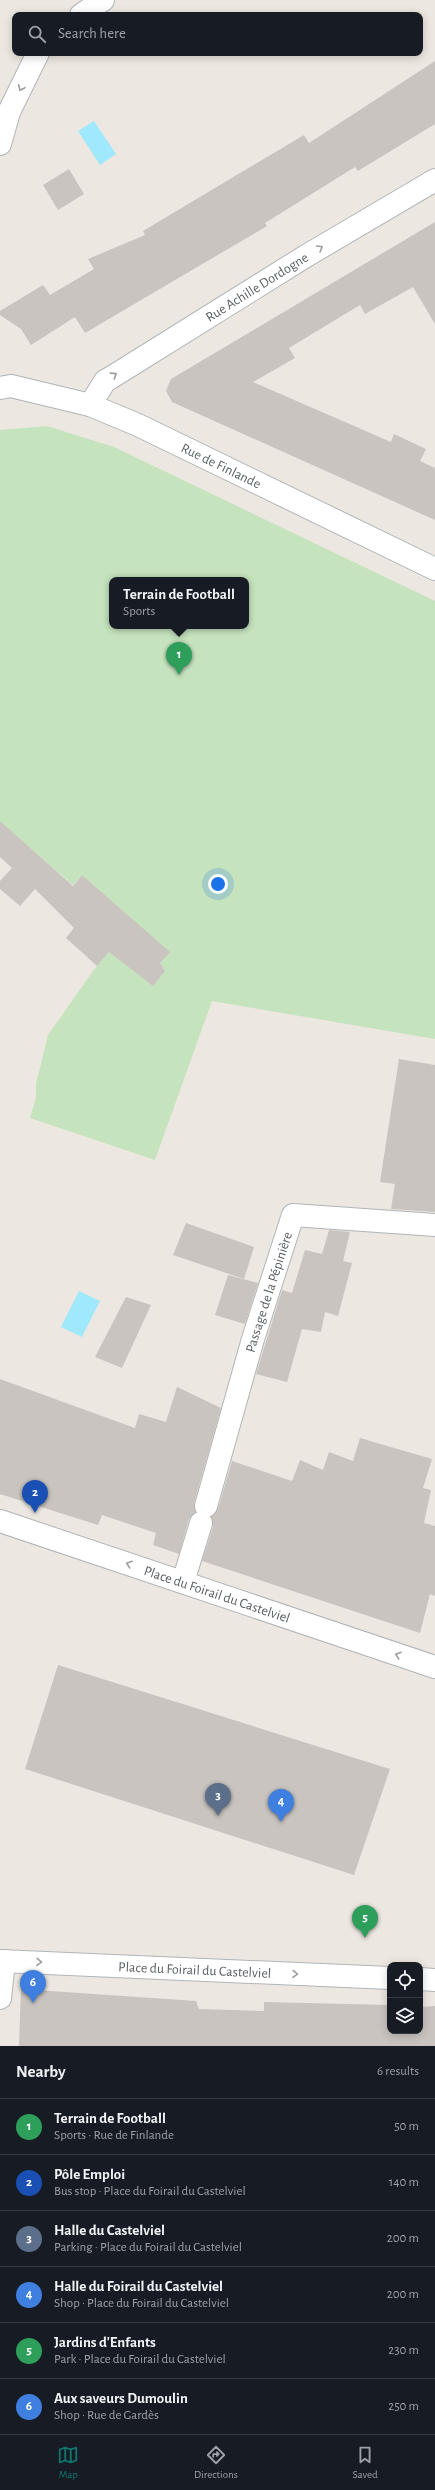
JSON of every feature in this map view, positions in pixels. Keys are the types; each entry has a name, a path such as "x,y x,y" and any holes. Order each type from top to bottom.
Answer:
{"street":[{"path":"85,12 103,0"},
{"path":"0,144 9,112 37,56"},
{"name":"Rue Achille Dordogne","path":"90,405 105,382 112,377 306,256 435,180"},
{"name":"Rue de Finlande","path":"0,388 11,386 90,405 138,425 435,569"},
{"name":"Passage de la Pépinière","path":"183,1582 204,1515 253,1339 293,1214 435,1225"},
{"name":"Place du Foirail du Castelviel","path":"0,1521 435,1667"},
{"path":"0,1998 2,1961"},
{"name":"Place du Foirail du Castelviel","path":"2,1961 387,1978"},
{"path":"423,1979 435,1980"}],"green space":[{"path":"47,426 114,447 435,601 435,1039 212,1001 155,1160 30,1118 36,1098 36,1084 48,1035 93,971 109,952 153,985 165,971 160,963 169,952 82,875 73,885 0,822 0,430"}],"water":[{"path":"94,121 116,154 100,165 78,131"},
{"path":"79,1291 100,1301 82,1337 61,1327"}],"building":[{"path":"435,61 435,124 358,171 355,167 265,223 267,226 85,333 75,317 31,345 21,329 0,315 0,311 43,285 50,295 94,269 88,259 145,235 143,231 304,135 309,143"},
{"path":"69,169 84,194 58,210 43,185"},
{"path":"435,222 435,324 413,287 365,314 360,305 289,348 295,358 253,382 391,442 394,434 426,449 420,461 435,468 435,520 172,402 166,391 171,379"},
{"path":"0,821 73,886 82,875 170,952 160,963 165,971 153,986 109,952 97,966 66,938 74,928 35,889 20,906 0,889 0,881 12,868 0,857"},
{"path":"399,1059 435,1065 435,1212 391,1209 395,1184 380,1182"},
{"path":"186,1223 254,1247 244,1279 173,1255"},
{"path":"329,1230 350,1232 343,1261 352,1263 338,1316 325,1312 321,1332 302,1329 287,1382 256,1374 282,1290 292,1293 305,1250 322,1254"},
{"path":"228,1275 258,1283 245,1324 215,1315"},
{"path":"126,1297 151,1305 122,1368 95,1357"},
{"path":"0,1379 135,1428 139,1414 166,1422 177,1387 221,1408 194,1503 196,1512 189,1519 179,1554 153,1545 156,1533 102,1515 98,1525 0,1494"},
{"path":"360,1438 432,1459 423,1488 431,1490 424,1523 435,1526 435,1596 430,1594 420,1633 202,1561 213,1527 211,1517 218,1509 232,1461 292,1481 300,1460 323,1470 329,1452 353,1461"},
{"path":"58,1665 390,1769 354,1875 25,1769"},
{"path":"21,1989 196,2001 199,2009 264,2011 264,2002 387,2005 387,2034 423,2034 423,2007 435,2006 435,2046 19,2046"}],"place":[{"name":"Terrain de Football","path":"179,675"},
{"name":"Pôle Emploi","path":"35,1513"},
{"name":"Halle du Castelviel","path":"218,1816"},
{"name":"Halle du Foirail du Castelviel","path":"281,1822"},
{"name":"Jardins d'Enfants","path":"365,1938"},
{"name":"Aux saveurs Dumoulin","path":"33,2003"}]}
